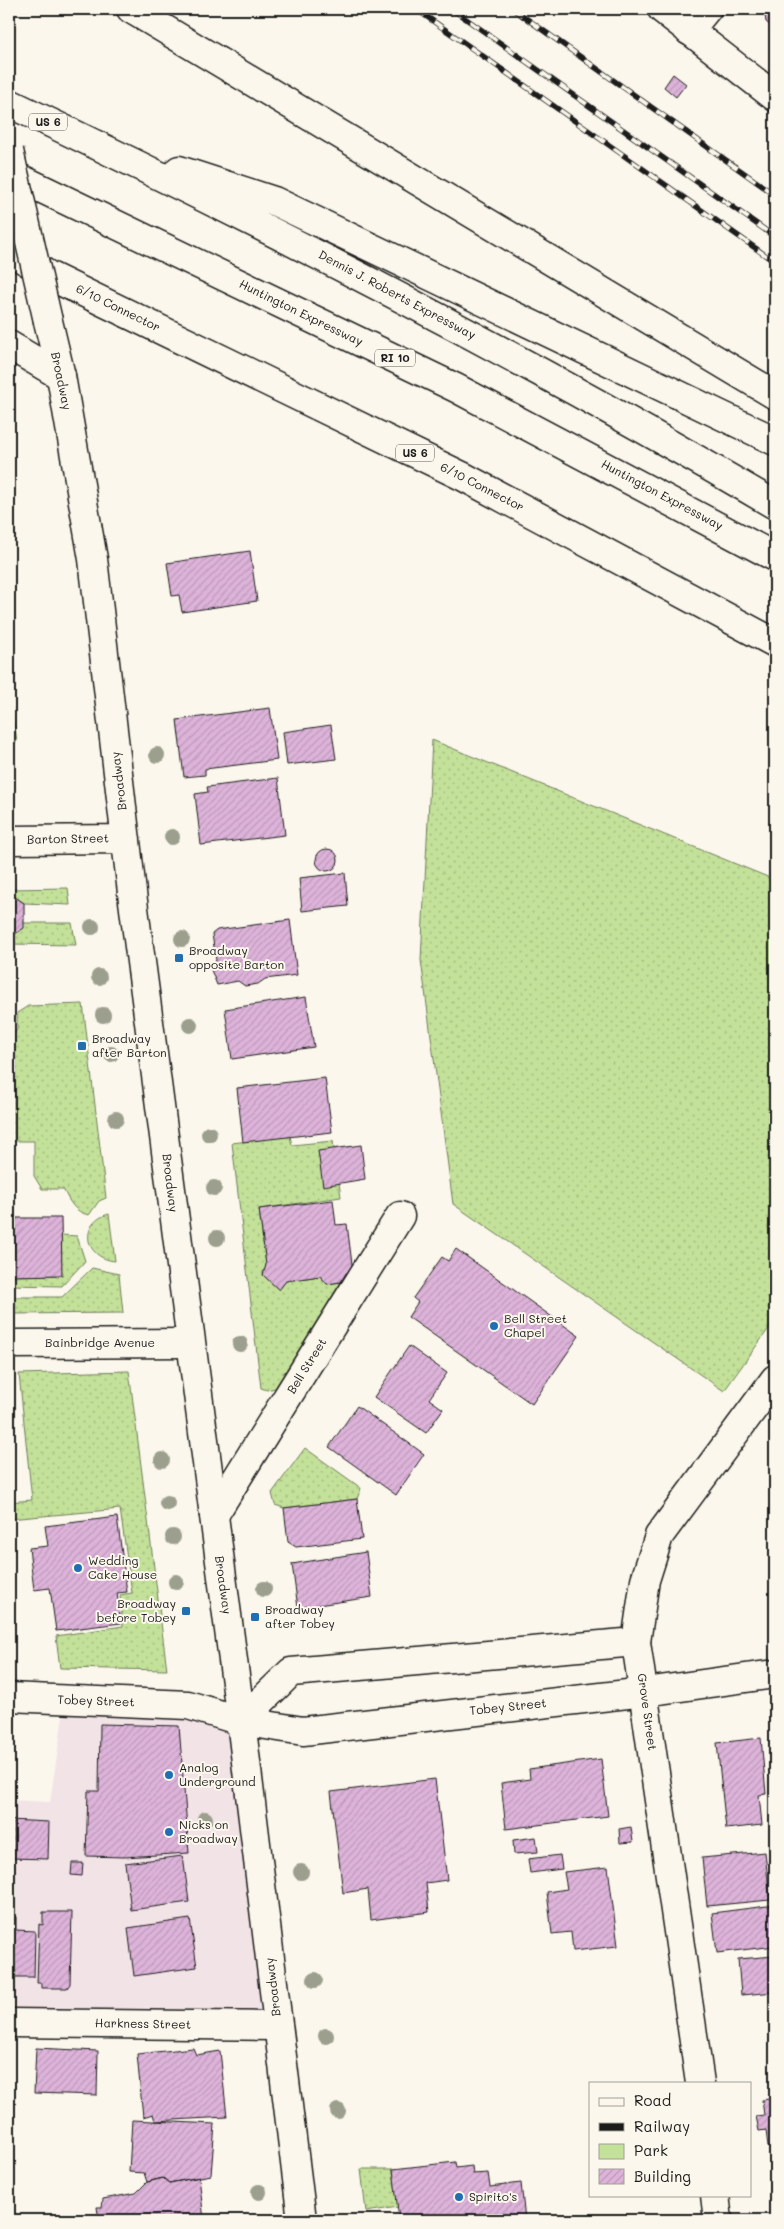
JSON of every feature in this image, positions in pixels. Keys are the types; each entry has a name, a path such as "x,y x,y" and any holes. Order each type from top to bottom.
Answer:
{"main road":[{"path":"131,9 775,394"},
{"path":"662,9 775,97"},
{"path":"689,31 708,9"},
{"name":"Dennis J. Roberts Expressway","path":"9,103 429,311 588,397 775,505"},
{"path":"87,140 274,201 775,441"},
{"name":"Broadway","path":"9,151 61,376 93,559 126,838 190,1343 241,1721 302,2220"},
{"name":"Huntington Expressway","path":"9,173 456,388 626,476 775,557"},
{"path":"9,250 48,275"},
{"name":"US 6","path":"9,261 48,275"},
{"name":"6/10 Connector","path":"48,275 455,473 775,643"},
{"path":"9,345 61,376"},
{"name":"Barton Street","path":"9,840 126,838"},
{"name":"Bell Street","path":"214,1515 400,1216"},
{"name":"Bainbridge Avenue","path":"9,1344 190,1343"},
{"name":"Grove Street","path":"700,2082 636,1642 645,1580 659,1536 775,1379"},
{"path":"241,1721 291,1672 636,1642"},
{"name":"Tobey Street","path":"9,1698 188,1705 241,1721 303,1731 644,1692 775,1674"},
{"name":"Harkness Street","path":"9,2023 277,2026"},
{"path":"715,2196 718,2220"}],"shaded area":[{"path":"82,1694 223,1699 263,2028 9,2026 9,1800 50,1802 66,1696"}],"green space":[{"path":"9,691 17,741 9,750"},
{"path":"432,740 775,880 775,1320 724,1391 453,1204 421,960"},
{"path":"68,888 70,905 24,903 9,893 9,889"},
{"path":"23,923 72,923 76,945 9,944 9,936"},
{"path":"83,1004 106,1198 99,1201 89,1215 76,1209 63,1189 42,1189 34,1176 34,1141 9,1141 9,1038 17,1030 17,1013 28,1006"},
{"path":"290,1136 292,1145 333,1141 341,1197 259,1209 266,1265 263,1275 278,1289 286,1281 320,1276 327,1284 341,1282 275,1388 267,1390 261,1388 232,1143"},
{"path":"109,1214 115,1261 96,1254 91,1247 89,1239 89,1232 93,1224 99,1218"},
{"path":"61,1235 77,1236 85,1261 62,1286 9,1285 9,1276 61,1275"},
{"path":"92,1268 119,1274 123,1313 9,1314 9,1297 62,1297"},
{"path":"129,1371 167,1670 60,1668 56,1636 123,1626 120,1595 132,1593 120,1509 9,1519 9,1502 32,1500 19,1374"},
{"path":"305,1448 361,1488 357,1499 284,1508 275,1505 272,1493"},
{"path":"361,2169 393,2169 398,2207 366,2212"}],"building":[{"path":"764,9 775,9 775,29 766,22"},
{"path":"673,74 686,84 676,97 664,87"},
{"path":"250,551 257,601 182,612 179,595 172,596 167,563"},
{"path":"270,708 277,760 205,769 205,775 184,777 177,720"},
{"path":"331,725 336,759 287,765 283,732"},
{"path":"278,778 285,835 201,845 195,794 208,792 207,787"},
{"path":"327,849 335,852 338,860 335,868 327,871 319,868 316,860 319,852"},
{"path":"345,873 348,906 302,911 299,878"},
{"path":"9,893 24,903 24,928 12,936 9,936"},
{"path":"290,920 297,975 265,979 258,984 245,986 238,981 217,985 211,970 216,960 212,934 217,930"},
{"path":"306,997 314,1047 232,1059 225,1009"},
{"path":"325,1078 332,1132 243,1142 237,1088"},
{"path":"361,1145 365,1179 323,1186 318,1151"},
{"path":"333,1200 336,1225 347,1224 353,1272 346,1273 341,1282 327,1284 320,1276 286,1281 279,1290 263,1275 266,1265 259,1209"},
{"path":"9,1218 61,1218 62,1275 9,1276"},
{"name":"Bell Street Chapel","path":"456,1249 579,1336 532,1404 408,1317 418,1302 413,1298 442,1257 448,1261"},
{"path":"409,1346 447,1373 429,1399 443,1409 426,1433 374,1397"},
{"path":"357,1406 424,1454 396,1495 329,1447"},
{"path":"357,1499 362,1539 296,1547 288,1542 284,1508"},
{"name":"Wedding Cake House","path":"117,1517 127,1592 117,1593 121,1623 56,1631 50,1588 34,1590 29,1548 48,1546 45,1526"},
{"path":"366,1552 372,1597 298,1608 292,1564"},
{"path":"100,1724 179,1726 189,1853 124,1857 86,1856 88,1791 99,1791"},
{"path":"761,1738 766,1794 759,1795 762,1825 726,1829 717,1743"},
{"path":"601,1759 608,1816 506,1829 501,1783 530,1779 529,1769"},
{"path":"435,1779 447,1880 426,1883 429,1912 371,1920 368,1889 343,1893 331,1792"},
{"path":"9,1820 49,1822 48,1859 9,1858"},
{"path":"631,1827 633,1842 620,1843 619,1829"},
{"path":"536,1837 538,1852 514,1854 513,1840"},
{"path":"765,1852 770,1900 707,1906 702,1858"},
{"path":"560,1855 562,1869 530,1873 528,1859"},
{"path":"183,1856 189,1902 131,1910 125,1863"},
{"path":"72,1863 83,1863 82,1876 71,1875"},
{"path":"608,1867 618,1946 573,1951 571,1932 552,1934 547,1892 567,1889 564,1872"},
{"path":"775,1905 775,1946 717,1953 712,1913"},
{"path":"43,1912 72,1912 70,1984 67,1988 41,1988 41,1983 37,1983 39,1924 43,1925"},
{"path":"9,1916 16,1917 16,1930 35,1931 34,1977 14,1977 14,1982 9,1982"},
{"path":"190,1919 197,1967 134,1976 128,1928"},
{"path":"775,1956 775,1992 741,1995 738,1959"},
{"path":"36,2048 98,2051 97,2095 34,2093"},
{"path":"193,2048 196,2055 220,2051 227,2117 155,2121 153,2114 143,2117 137,2054"},
{"path":"775,2098 775,2146 768,2147 766,2130 759,2131 756,2116 764,2115 762,2100"},
{"path":"132,2120 215,2124 211,2175 169,2183 163,2178 147,2182 144,2173 129,2172"},
{"name":"Spirito's","path":"455,2162 456,2168 472,2166 473,2174 488,2173 490,2187 521,2183 525,2220 399,2220 393,2169"},
{"path":"199,2177 204,2220 99,2220 97,2207 102,2207 103,2199 136,2193 147,2182 163,2178 169,2183"}],"railway":[{"path":"416,9 775,262"},
{"path":"452,9 775,237"},
{"path":"513,9 775,195"}],"place":[{"name":"Broadway opposite Barton","path":"179,958"},
{"name":"Broadway after Barton","path":"82,1046"},
{"name":"Bell Street Chapel","path":"494,1326"},
{"name":"Wedding Cake House","path":"78,1568"},
{"name":"Broadway before Tobey","path":"186,1611"},
{"name":"Broadway after Tobey","path":"255,1617"},
{"name":"Analog Underground","path":"169,1775"},
{"name":"Nicks on Broadway","path":"169,1832"},
{"name":"Spirito's","path":"459,2197"}]}
